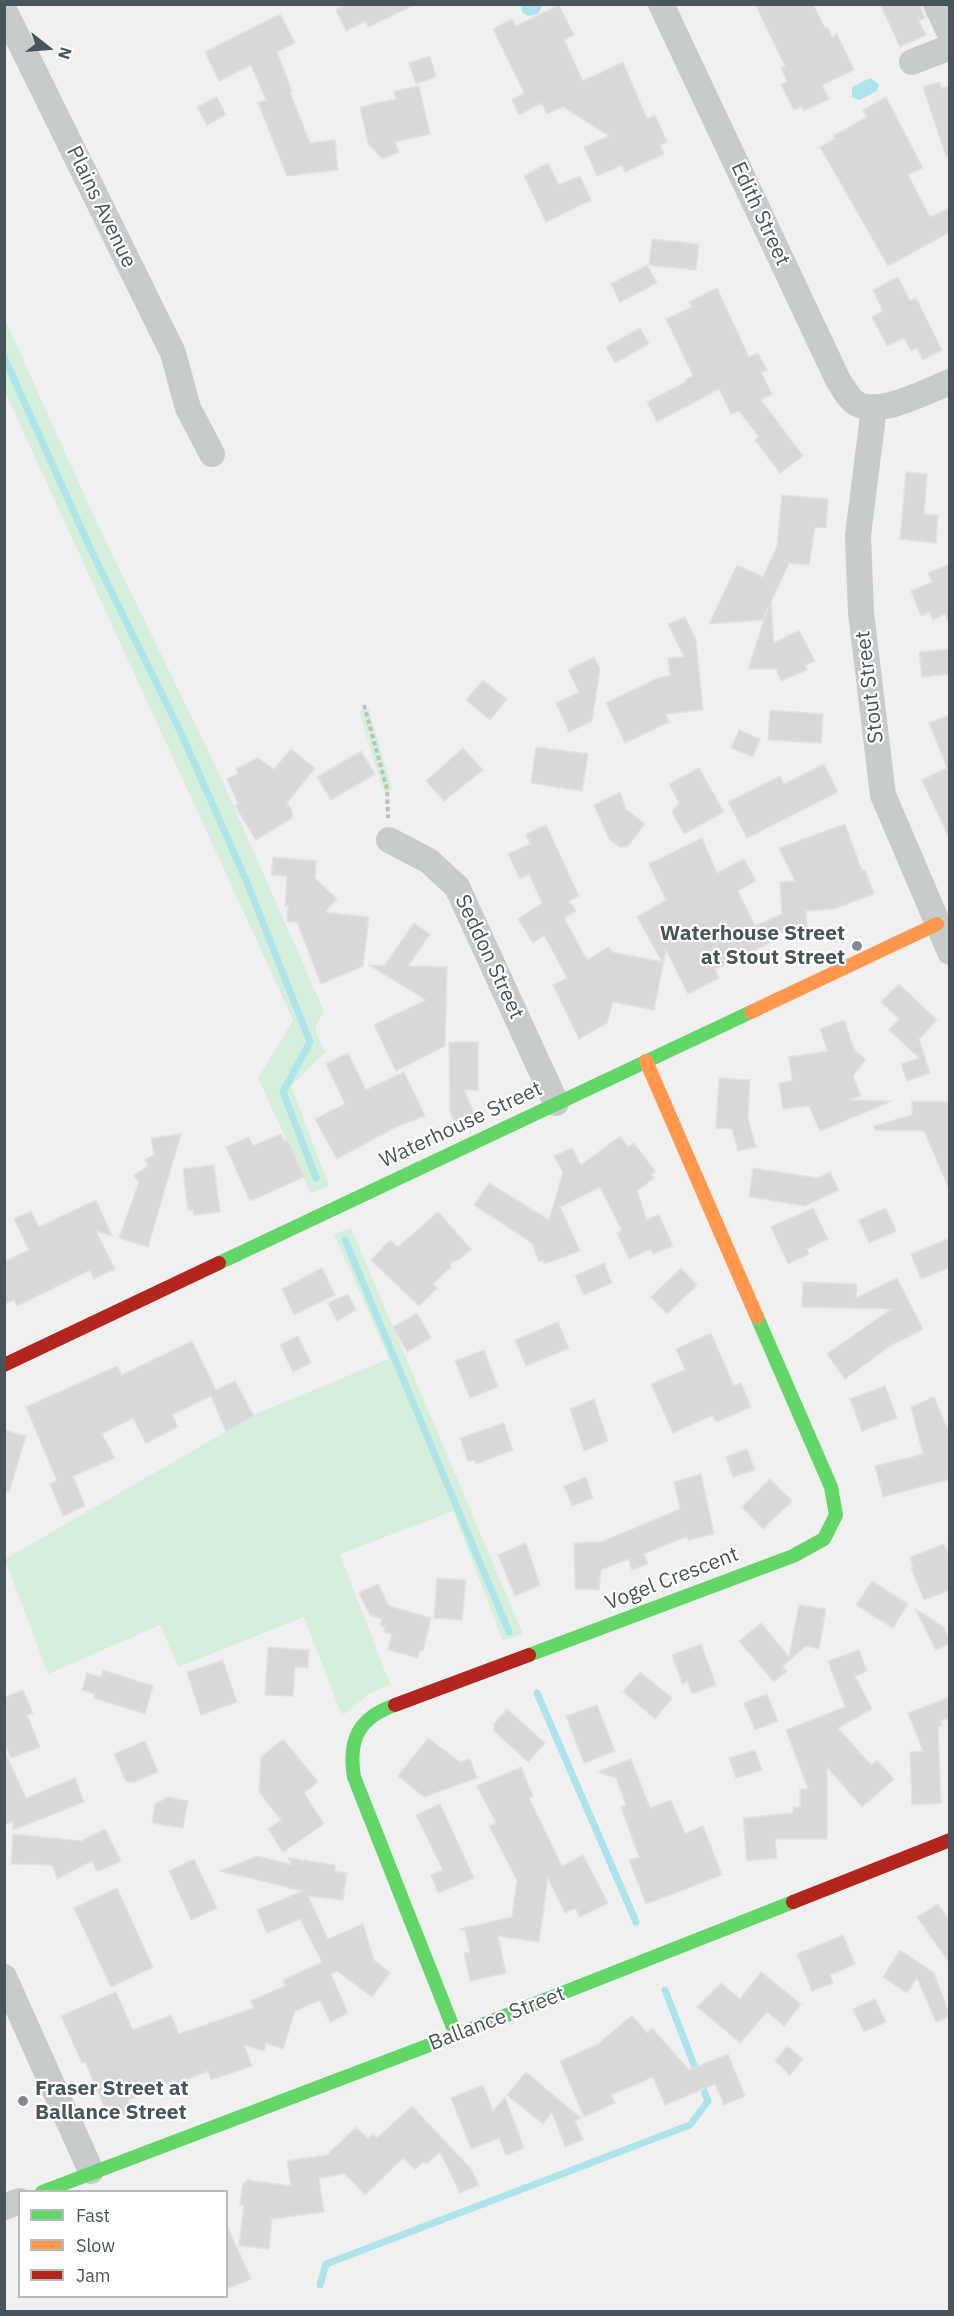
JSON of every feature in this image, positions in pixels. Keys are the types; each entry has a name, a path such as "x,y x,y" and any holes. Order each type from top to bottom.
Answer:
{"street":[{"name":"Edith Street","path":"661,4 838,380 852,400 874,408"},
{"path":"936,4 950,34"},
{"name":"Plains Avenue","path":"4,10 173,353 188,408 212,454"},
{"path":"912,62 950,47"},
{"path":"874,408 889,406 950,382"},
{"name":"Stout Street","path":"874,408 858,535 861,613 876,746 883,795 950,952"},
{"name":"Seddon Street","path":"389,840 429,861 458,887 556,1103"},
{"name":"Waterhouse Street","path":"4,1365 937,924"},
{"name":"Vogel Crescent","path":"456,2035 354,1777 349,1752 359,1727 386,1708 793,1556 824,1539 836,1515 831,1487 646,1061"},
{"name":"Ballance Street","path":"47,2190 91,2171 456,2035 950,1840"},
{"path":"4,1977 91,2171"}],"path":[{"path":"364,705 387,789 389,840"}],"green space":[{"path":"4,317 96,521 218,771 324,1011 315,1029 325,1052 291,1086 329,1185 311,1194 258,1078 293,1020 5,392"},
{"path":"369,709 393,791 383,791 359,711"},
{"path":"351,1228 523,1634 503,1641 453,1511 340,1554 390,1684 368,1695 342,1716 304,1617 178,1667 160,1625 48,1674 5,1559 260,1412 389,1359 334,1234"}],"water":[{"path":"524,4 543,5 538,14 529,16 523,13 521,7"},
{"path":"870,78 879,84 877,91 859,100 852,97 852,87"}],"building":[{"path":"347,4 416,4 368,27 365,21 346,31 336,10"},
{"path":"755,4 813,4 832,37 837,34 854,70 822,85 829,99 804,111 802,106 794,110 781,85 787,81 781,68 785,66"},
{"path":"880,4 919,4 925,18 919,21 926,35 900,47"},
{"path":"559,5 574,35 564,40 583,81 623,62 647,119 655,115 667,142 660,145 664,154 625,172 622,165 597,176 584,147 609,136 563,107 547,114 542,103 519,115 512,100 524,93 493,29 512,19 516,26"},
{"path":"280,14 295,43 277,52 292,91 290,92 310,143 335,140 338,170 287,176 258,103 266,100 251,65 219,81 205,52"},
{"path":"430,56 436,77 416,84 409,63"},
{"path":"940,82 941,88 950,86 950,156 946,156 923,87"},
{"path":"419,86 430,134 395,142 399,152 382,159 368,143 360,107 396,99 394,91"},
{"path":"217,97 226,115 207,125 197,107"},
{"path":"886,97 923,168 908,175 930,217 950,208 950,232 888,266 820,147 835,139 833,136 867,117 863,110"},
{"path":"548,163 559,185 580,176 591,200 546,222 524,176"},
{"path":"652,239 699,244 696,270 649,265"},
{"path":"647,265 657,283 620,302 611,284"},
{"path":"898,277 910,301 916,298 942,350 923,360 917,348 911,351 904,338 887,346 872,317 883,311 873,290"},
{"path":"717,288 749,357 758,353 767,370 761,372 772,394 761,400 803,456 780,473 755,440 759,437 739,411 731,414 719,389 657,422 647,402 693,376 666,319 692,307 689,302"},
{"path":"640,328 649,344 615,363 606,347"},
{"path":"906,472 927,474 924,514 938,515 936,543 900,539"},
{"path":"782,495 828,499 826,528 815,527 809,565 789,563 771,602 774,643 799,630 815,661 805,665 807,670 781,681 776,669 748,669 769,605 763,620 709,624 737,565 763,577 777,546"},
{"path":"950,564 949,624 945,614 933,620 929,612 921,616 911,591 932,582 928,573"},
{"path":"685,617 696,640 703,710 666,714 669,722 625,743 606,703 660,677 670,676 668,658 684,657 668,624"},
{"path":"950,649 950,674 922,677 919,652"},
{"path":"594,657 600,669 592,721 569,732 556,703 579,692 568,670"},
{"path":"483,680 507,699 490,720 466,700"},
{"path":"770,710 823,714 821,743 768,740"},
{"path":"950,715 950,840 922,780 947,768 929,723"},
{"path":"739,730 760,739 753,757 731,748"},
{"path":"536,747 588,754 582,791 531,783"},
{"path":"463,748 483,770 444,801 426,781"},
{"path":"291,749 315,768 287,803 292,811 292,818 256,840 235,806 238,804 227,779 238,774 236,769 258,758 274,769"},
{"path":"361,751 375,774 331,800 317,777"},
{"path":"824,764 838,792 747,838 728,802 780,776 784,784"},
{"path":"699,768 724,812 684,834 672,812 679,803 669,784"},
{"path":"620,792 626,809 645,824 627,847 620,847 609,839 594,805"},
{"path":"845,824 862,871 865,870 874,894 834,909 806,911 807,931 766,933 770,943 715,969 719,978 688,994 666,950 654,1010 613,1002 607,1023 579,1039 553,985 567,978 544,935 533,943 518,919 542,903 529,874 520,879 508,854 530,844 526,834 546,825 579,896 569,901 576,911 564,918 587,960 609,947 612,952 662,962 637,917 666,900 649,864 702,838 717,873 744,859 756,881 738,891 755,926 782,914 780,882 795,881 779,848"},
{"path":"273,857 316,861 315,878 337,899 325,912 369,917 363,966 321,984 297,922 287,921 288,906 285,906 287,876 271,875"},
{"path":"414,923 430,934 408,966 447,967 445,1046 396,1071 374,1025 426,1000 369,965 384,966"},
{"path":"899,984 937,1020 919,1039 930,1073 907,1081 901,1064 919,1058 889,1030 899,1019 881,1002"},
{"path":"844,1020 855,1051 866,1059 853,1076 861,1096 850,1100 892,1101 820,1131 809,1106 783,1109 779,1083 792,1081 789,1057 828,1051 820,1029"},
{"path":"449,1042 478,1042 478,1090 464,1090 475,1115 455,1123 450,1112"},
{"path":"348,1053 366,1090 404,1072 425,1116 396,1127 337,1159 315,1119 345,1104 326,1064"},
{"path":"719,1078 750,1080 748,1119 756,1147 738,1151 732,1129 716,1128"},
{"path":"912,1101 950,1102 950,1191 924,1131 875,1130 874,1126 912,1115"},
{"path":"181,1134 148,1247 119,1238 139,1182 134,1175 148,1166 145,1160 154,1155 151,1138"},
{"path":"281,1134 284,1141 288,1140 304,1177 250,1201 226,1147 249,1137 253,1146"},
{"path":"620,1136 628,1147 634,1143 655,1171 651,1175 654,1178 637,1191 647,1220 659,1214 673,1246 653,1254 651,1249 629,1259 617,1233 622,1231 600,1187 560,1207 580,1251 544,1264 543,1260 539,1262 532,1243 474,1205 489,1183 549,1220 563,1172 554,1156 572,1148 581,1165"},
{"path":"214,1165 220,1212 194,1215 193,1210 188,1210 183,1169"},
{"path":"753,1168 818,1178 830,1172 839,1190 805,1206 749,1197"},
{"path":"96,1200 112,1236 96,1231 115,1269 94,1279 90,1270 17,1306 14,1300 4,1304 4,1262 29,1250 14,1219 31,1211 39,1227"},
{"path":"813,1208 828,1239 807,1249 809,1254 788,1264 771,1227"},
{"path":"886,1208 896,1231 869,1243 859,1220"},
{"path":"438,1212 471,1249 460,1259 450,1263 451,1267 433,1284 437,1288 419,1306 371,1260 390,1240 398,1247"},
{"path":"950,1238 950,1267 921,1279 911,1254"},
{"path":"604,1263 612,1283 584,1295 575,1276"},
{"path":"322,1268 335,1295 294,1315 282,1289"},
{"path":"681,1268 697,1285 667,1314 651,1297"},
{"path":"897,1278 923,1329 890,1346 845,1379 827,1354 891,1309 802,1307 803,1282 857,1284 856,1298"},
{"path":"348,1294 356,1310 337,1321 328,1303"},
{"path":"417,1313 431,1338 407,1352 393,1327"},
{"path":"558,1322 569,1348 526,1366 515,1340"},
{"path":"711,1333 734,1386 741,1383 751,1407 716,1422 713,1415 673,1433 651,1384 685,1370 676,1349"},
{"path":"298,1336 311,1363 293,1372 280,1345"},
{"path":"192,1341 216,1390 235,1381 254,1416 226,1432 211,1396 172,1415 178,1427 146,1443 133,1418 102,1434 115,1458 73,1476 85,1506 63,1516 50,1484 57,1481 26,1407 117,1366 122,1375"},
{"path":"484,1350 498,1387 470,1398 455,1361"},
{"path":"885,1386 897,1418 862,1431 850,1399"},
{"path":"934,1397 950,1435 950,1479 883,1497 875,1466 923,1454 911,1407"},
{"path":"594,1399 608,1441 584,1451 570,1409"},
{"path":"504,1423 513,1450 476,1464 474,1460 468,1462 460,1438"},
{"path":"4,1430 26,1436 9,1492 4,1491"},
{"path":"747,1449 755,1470 733,1477 726,1457"},
{"path":"701,1474 714,1534 688,1540 687,1536 644,1554 648,1564 632,1570 628,1559 601,1570 599,1590 575,1589 574,1543 601,1542 680,1509 674,1482"},
{"path":"586,1477 593,1498 572,1506 564,1486"},
{"path":"770,1479 792,1501 763,1529 742,1507"},
{"path":"526,1543 540,1585 515,1596 498,1555"},
{"path":"944,1544 950,1558 950,1590 924,1600 911,1568 913,1567 910,1557"},
{"path":"437,1578 466,1580 462,1620 434,1618"},
{"path":"872,1581 908,1604 893,1628 856,1605"},
{"path":"378,1584 389,1606 431,1618 423,1651 420,1650 418,1658 388,1650 392,1634 384,1632 385,1627 380,1626 382,1619 370,1615 359,1593"},
{"path":"799,1605 826,1609 819,1649 806,1646 783,1666 787,1671 774,1682 739,1641 761,1623 789,1657"},
{"path":"915,1609 944,1627 950,1643 936,1650"},
{"path":"701,1644 716,1685 692,1694 687,1680 683,1685 672,1655"},
{"path":"268,1647 309,1650 308,1668 295,1667 293,1696 265,1695"},
{"path":"859,1650 867,1671 855,1676 872,1709 838,1728 871,1765 877,1760 894,1779 862,1807 827,1767 827,1839 775,1839 777,1858 747,1861 743,1818 793,1813 793,1807 800,1807 800,1789 808,1789 786,1730 845,1707 828,1661"},
{"path":"223,1660 237,1702 201,1715 187,1672"},
{"path":"103,1670 153,1686 145,1714 94,1698 95,1694 82,1690 87,1673 101,1677"},
{"path":"640,1672 672,1698 655,1719 623,1692"},
{"path":"23,1690 33,1713 27,1715 40,1747 11,1758 4,1741 4,1698"},
{"path":"767,1694 778,1721 755,1730 744,1703"},
{"path":"950,1697 950,1718 940,1721 942,1725 938,1727 941,1803 912,1805 910,1752 923,1751 908,1713"},
{"path":"597,1705 615,1751 584,1763 566,1716"},
{"path":"507,1709 545,1743 528,1762 494,1731 494,1724"},
{"path":"428,1738 460,1762 470,1759 477,1778 424,1797 398,1776"},
{"path":"283,1739 318,1782 304,1793 324,1824 283,1852 268,1829 281,1820 259,1792 261,1757"},
{"path":"145,1741 158,1772 134,1782 126,1782 114,1754"},
{"path":"4,1750 26,1798 75,1778 84,1802 13,1830 13,1821 4,1825"},
{"path":"755,1750 762,1770 736,1778 729,1758"},
{"path":"631,1759 650,1808 671,1800 685,1834 703,1826 722,1875 646,1904 629,1860 639,1857 621,1807 626,1805 616,1778 597,1772"},
{"path":"521,1767 533,1796 529,1798 562,1866 583,1855 608,1903 580,1917 575,1908 565,1913 548,1878 539,1942 498,1936 506,1973 470,1981 464,1953 470,1952 465,1931 460,1929 512,1917 517,1880 489,1826 496,1823 477,1786"},
{"path":"168,1797 188,1801 183,1828 152,1823 155,1804"},
{"path":"440,1804 474,1878 438,1893 431,1875 443,1870 416,1815"},
{"path":"105,1829 121,1861 97,1872 92,1861 57,1879 52,1865 11,1864 13,1834 81,1841"},
{"path":"257,1856 292,1865 288,1858 335,1865 335,1871 347,1873 343,1900 308,1896 328,1939 363,1924 374,1960 390,1973 372,1997 337,1971 331,1974 348,2013 330,2022 320,2000 295,2011 283,2049 266,2043 264,2051 244,2045 252,2066 211,2080 208,2071 175,2085 174,2081 128,2100 133,2110 110,2120 85,2062 82,2063 61,2016 116,1992 133,2030 171,2015 179,2034 254,2008 250,2001 285,1986 283,1980 322,1962 300,1919 267,1933 257,1910 303,1891 220,1871"},
{"path":"194,1859 217,1908 191,1920 169,1871"},
{"path":"117,1888 153,1967 111,1987 74,1908"},
{"path":"938,1904 950,1921 950,1964 917,1917"},
{"path":"843,1935 855,1964 830,1975 833,1983 812,1991 797,1954"},
{"path":"900,1950 934,1973 950,2016 936,2022 917,1978 907,1993 883,1977"},
{"path":"761,1972 801,2004 784,2026 767,2012 740,2043 697,2007 721,1983 740,1999"},
{"path":"875,1999 886,2022 864,2032 853,2009"},
{"path":"632,2015 647,2033 652,2028 689,2070 728,2054 745,2096 724,2105 715,2084 665,2105 653,2077 611,2095 615,2103 584,2117 560,2061 598,2044"},
{"path":"787,2046 803,2059 790,2075 775,2061"},
{"path":"526,2072 581,2118 575,2121 583,2140 565,2147 552,2112 543,2124 507,2095"},
{"path":"483,2085 493,2111 505,2097 524,2148 506,2155 499,2138 471,2149 451,2098"},
{"path":"412,2106 471,2169 479,2185 460,2193 440,2152 426,2164 424,2161 415,2170 403,2158 365,2195 345,2174 319,2178 324,2212 272,2219 269,2249 239,2246 244,2205 240,2205 243,2183 246,2183 246,2180 291,2186 287,2161 327,2155 356,2127 368,2139 373,2134 377,2138"},
{"path":"228,2227 251,2279 228,2288"}],"waterway":[{"path":"4,357 90,548 181,733 246,880 310,1042 283,1092 316,1178"},
{"path":"345,1240 509,1632"},
{"path":"537,1693 636,1922"},
{"path":"320,2285 326,2264 690,2125 708,2101 665,1990"}],"traffic: fast":[{"path":"219,1263 751,1012"},
{"path":"529,1655 793,1556 824,1539 836,1515 831,1487 757,1317"},
{"path":"395,1705 372,1717 358,1732 353,1752 354,1777 456,2035"},
{"path":"47,2190 456,2035 793,1902"}],"traffic: slow":[{"path":"751,1012 937,924"},
{"path":"646,1061 757,1317"}],"traffic: jam":[{"path":"4,1365 219,1263"},
{"path":"395,1705 529,1655"},
{"path":"793,1902 950,1840"}],"place":[{"name":"Waterhouse Street at Stout Street","path":"857,946"},
{"name":"Fraser Street at Ballance Street","path":"23,2101"}]}
